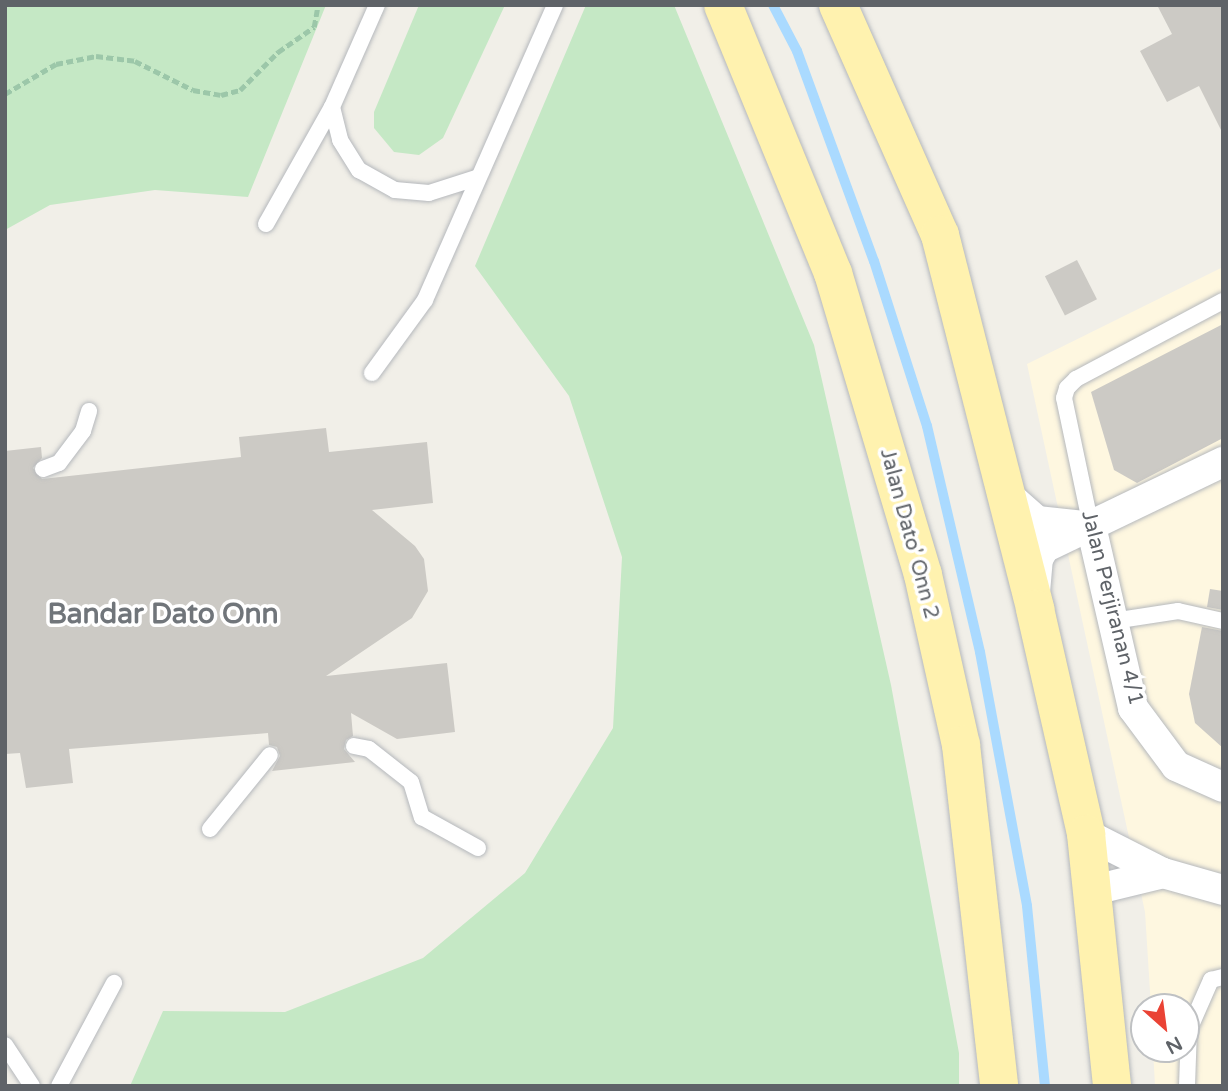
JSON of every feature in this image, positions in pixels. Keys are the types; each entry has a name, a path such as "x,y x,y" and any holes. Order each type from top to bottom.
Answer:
{"main road":[{"name":"Jalan Dato' Onn 2","path":"723,5 833,273 923,575 961,745 999,1086"},
{"path":"838,5 940,235 1035,609 1086,834 1094,890 1112,1086"}],"street":[{"path":"1035,609 1034,575 1044,548 1223,462"},
{"path":"1003,491 1037,521 1091,526"},
{"name":"Jalan Perjiranan 4/1","path":"1091,526 1133,708 1149,734 1176,766 1223,787"},
{"path":"1086,834 1163,873 1223,890"},
{"path":"1094,890 1163,873"}],"lane":[{"path":"266,224 332,107 377,5"},
{"path":"372,373 425,300 476,178 555,5"},
{"path":"332,107 340,140 359,170 395,190 429,193 476,178"},
{"name":"Jalan Perjiranan 4/1","path":"1091,526 1064,398 1067,388 1076,379 1223,300"},
{"path":"43,469 60,463 83,431 89,411"},
{"path":"1113,621 1178,611 1223,621"},
{"path":"354,746 369,749 411,782 422,817 478,848"},
{"path":"210,829 270,755"},
{"path":"1187,1086 1189,1030 1211,980 1223,977"},
{"path":"59,1086 114,983"},
{"path":"5,1045 32,1086"}],"path":[{"path":"5,93 56,64 96,56 135,61 193,90 221,95 240,90 278,52 314,26 318,5"}],"shaded area":[{"path":"1223,267 1223,1086 1155,1086 1154,1063 1200,1063 1200,993 1150,993 1145,912 1027,364"}],"green space":[{"path":"5,5 326,5 248,197 155,190 50,205 5,230"},
{"path":"419,5 505,5 443,138 419,155 394,152 374,128 374,112"},
{"path":"586,5 674,5 814,345 891,685 959,1053 959,1086 130,1086 163,1011 285,1012 423,958 525,873 613,728 622,557 569,396 475,266"}],"building":[{"path":"1157,5 1223,5 1223,134 1199,86 1167,102 1140,51 1172,34"},
{"path":"1077,260 1097,299 1065,316 1045,276"},
{"path":"1223,324 1223,438 1137,483 1114,470 1091,392"},
{"path":"326,428 329,452 427,442 433,503 372,510 415,546 424,559 428,591 412,618 326,676 447,663 455,732 397,739 351,713 353,736 346,740 344,749 355,762 272,771 280,756 277,747 269,745 268,733 69,749 73,783 26,788 20,753 5,754 5,451 41,447 42,458 33,468 42,479 241,457 239,437"},
{"path":"1210,589 1223,591 1223,610 1207,607"},
{"path":"1202,627 1223,631 1223,748 1195,723 1189,694"}],"waterway":[{"path":"773,5 797,51 874,261 927,426 980,652 1027,906 1045,1086"}],"district":[{"name":"Bandar Dato Onn","path":"163,614"}]}
